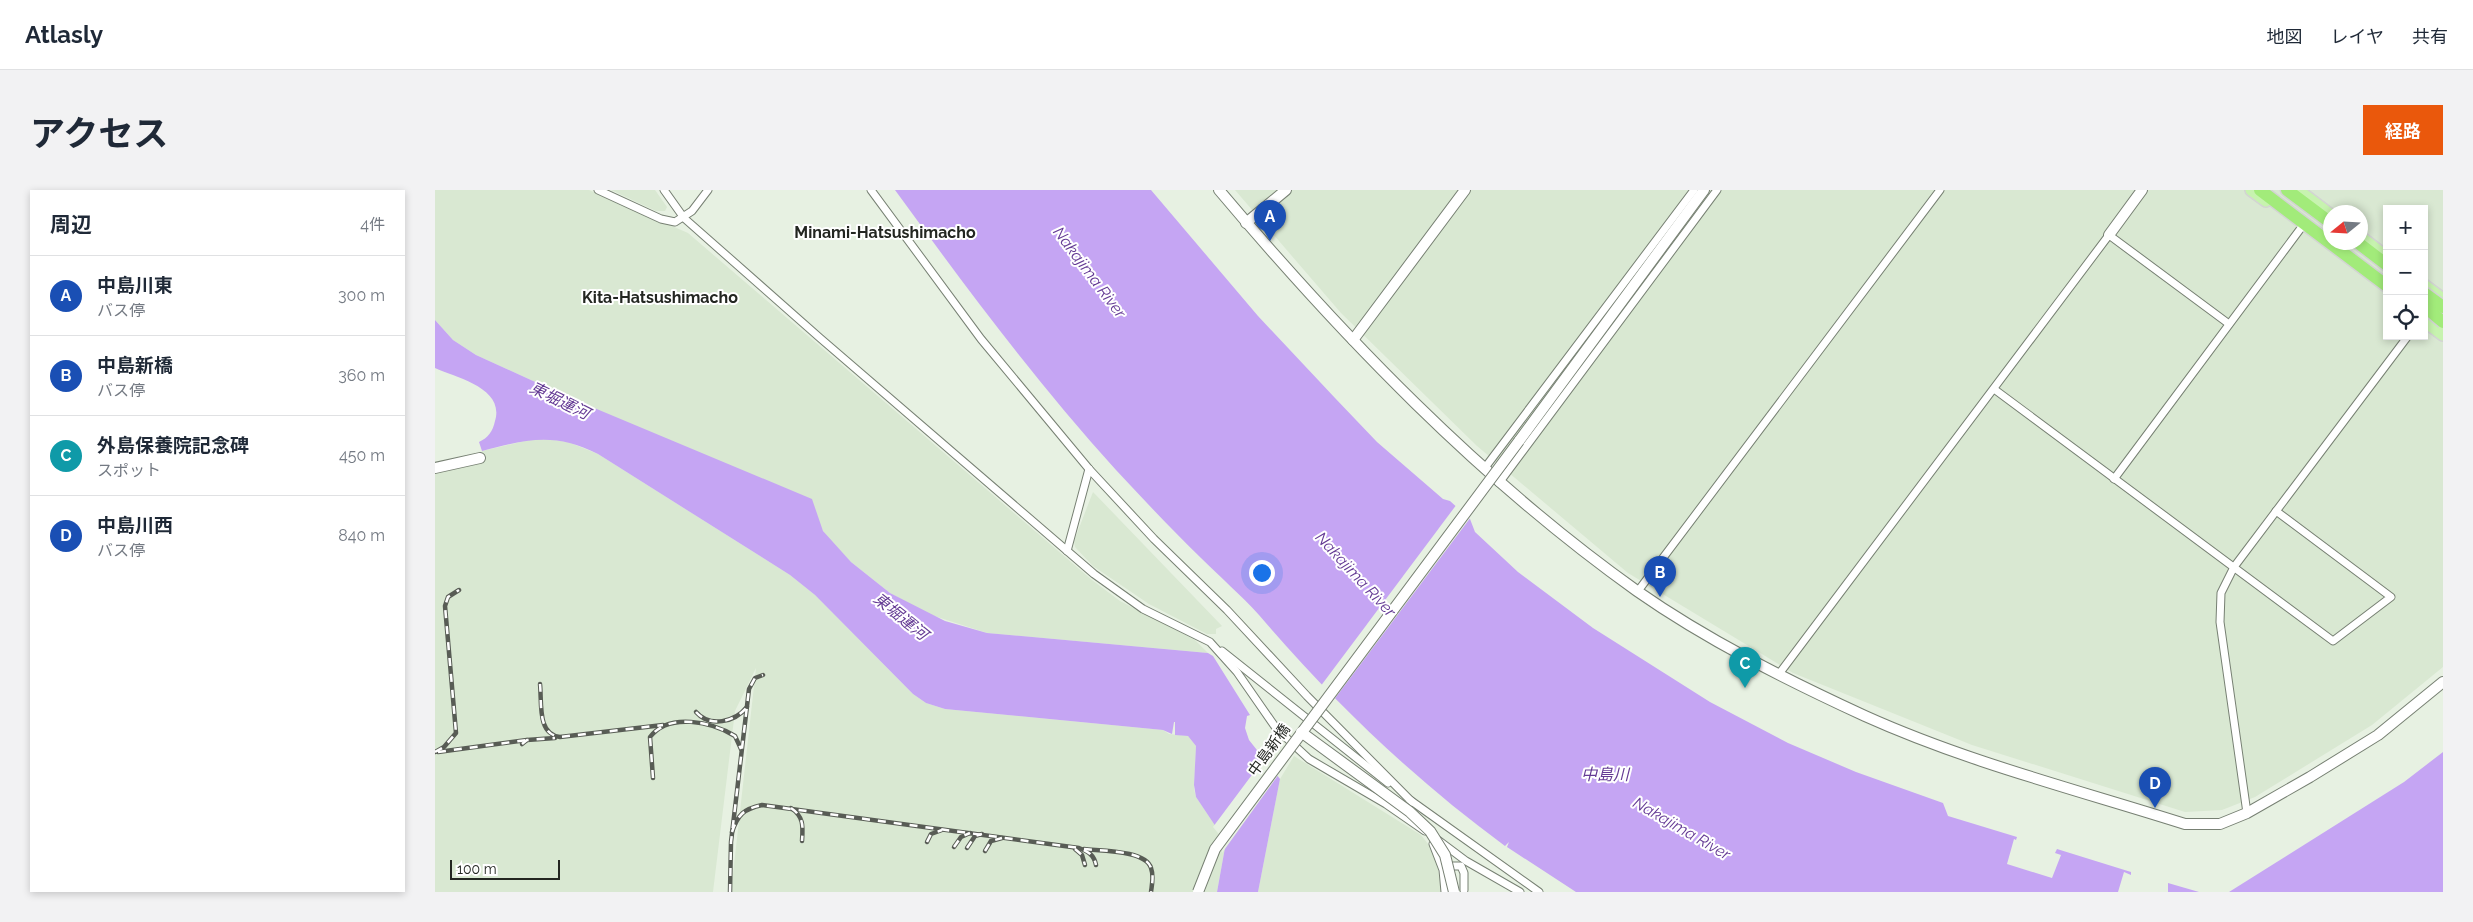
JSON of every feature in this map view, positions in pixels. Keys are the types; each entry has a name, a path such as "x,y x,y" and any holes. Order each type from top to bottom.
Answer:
{"highway":[{"path":"2260,190 2383,283"},
{"path":"2272,190 2323,228"},
{"path":"2287,190 2323,217"},
{"path":"2353,250 2383,273"},
{"path":"2367,250 2383,262"},
{"path":"2428,294 2442,297"},
{"path":"2428,309 2443,322"},
{"path":"2428,317 2443,328"}],"main road":[{"path":"2251,190 2383,289"},
{"path":"2298,190 2323,208"},
{"path":"2368,242 2383,254"},
{"path":"2428,288 2442,297"},
{"path":"2428,324 2443,335"}],"street":[{"path":"598,190 661,219 675,222 684,218 708,190"},
{"path":"664,190 684,218 819,338 1121,595 1143,609 1209,642 1241,664 1412,802 1539,892"},
{"path":"871,190 981,339 1089,469 1153,539 1227,610 1307,696 1412,802"},
{"path":"1219,190 1246,223 1353,340 1499,483 1638,591 1716,640 1779,674 1868,717 1967,755 2185,824 2220,824 2247,813 2378,735 2443,682"},
{"path":"1246,223 1285,190"},
{"path":"1353,340 1465,190"},
{"path":"1484,469 1694,190"},
{"name":"中島新橋","path":"1198,892 1215,849 1704,190"},
{"path":"1499,483 1717,190"},
{"path":"1638,591 1940,190"},
{"path":"1779,674 2142,190"},
{"path":"2114,478 2301,228"},
{"path":"2109,235 2229,324"},
{"path":"2428,310 2442,297"},
{"path":"2247,813 2219,607 2225,580 2405,340"},
{"path":"1994,389 2333,640 2391,597 2276,511"},
{"path":"435,468 480,458"},
{"path":"1067,551 1089,469"},
{"path":"1209,642 1237,672 1276,728 1309,759 1386,804 1466,861 1520,892"},
{"path":"1301,732 1410,812 1430,831 1445,855 1461,891"},
{"path":"1424,830 1436,849 1445,883 1445,892"},
{"path":"1461,891 1468,870 1466,861"},
{"path":"1445,883 1449,869 1461,866 1464,873 1461,891"}],"shaded area":[{"path":"435,190 589,190 688,233 1092,580 1120,601 1195,640 1208,653 987,633 925,613 890,593 851,562 827,537 820,526 568,397 476,355 453,340 435,320"},
{"path":"611,190 655,190 667,207 665,211 656,211"},
{"path":"1235,190 2443,190 2443,667 2372,725 2255,797 2222,810 2185,812 1972,745 1793,673 1628,573 1477,446 1341,313"},
{"path":"538,438 568,442 598,454 790,575 815,595 913,694 926,703 945,709 1163,730 1169,734 1188,736 1196,746 1194,789 1196,797 1226,842 1217,892 731,892 756,668 735,711 713,892 435,892 435,473 479,464 483,459 482,451"},
{"path":"1093,492 1222,626 1216,629 1216,634 1207,634 1149,604 1093,566 1075,547 1074,541"},
{"path":"1294,756 1421,835 1436,854 1441,892 1258,892 1280,779"}],"water":[{"name":"中島川","path":"895,190 1151,190 1258,316 1377,442 1443,499 1450,501 1470,519 1475,532 1518,572 1593,628 1710,702 1788,743 1856,772 1943,803 1948,816 2017,837 2016,840 2014,839 2007,864 2052,878 2061,855 2055,853 2057,849 2131,872 2131,875 2124,872 2118,892 1576,892 1507,847 1509,842 1505,846 1471,820 1407,766 1345,709 1252,608 1169,526 1086,437 1002,333"},
{"name":"東堀運河","path":"435,320 453,340 476,355 568,397 812,499 823,531 851,562 890,593 945,621 987,633 1208,653 1213,656 1250,715 1247,716 1245,728 1249,740 1280,779 1258,892 1217,892 1226,842 1196,797 1194,785 1196,746 1188,736 1175,735 1175,722 1172,734 1163,730 945,709 926,703 913,694 815,595 790,575 598,454 583,447 554,440 513,443 482,451 479,442 490,434 495,421 496,410 493,400 477,386 435,368"},
{"path":"2443,752 2443,892 2229,892 2404,782"},
{"path":"2168,883 2199,892 2168,892"}],"pier":[{"path":"1457,504 1471,517 1333,701 1320,687"},
{"path":"1266,756 1279,774 1222,853 1223,839 1213,827"}],"railway":[{"path":"435,752 444,747 456,733 445,606 448,597 459,590"},
{"path":"730,892 731,842 749,689 755,678 763,675"},
{"path":"540,684 542,717 547,730 553,735 560,737 663,725"},
{"path":"696,712 708,720 722,721 736,716 747,707"},
{"path":"653,778 650,737 658,729 668,724 691,722 715,727 735,736 741,749"},
{"path":"522,744 527,740 555,738"},
{"path":"438,752 527,740"},
{"path":"732,832 743,813 751,808 762,805 1079,848 1091,854 1096,865"},
{"path":"791,808 802,822 802,841"},
{"path":"927,842 931,834 942,830"},
{"path":"954,847 961,837 970,833"},
{"path":"967,848 975,836 982,834"},
{"path":"985,851 991,841 1002,838"},
{"path":"1075,849 1082,855 1085,865"},
{"path":"1084,849 1122,852 1141,858 1151,868 1153,877 1151,892"}],"place":[{"name":"中島川東","path":"1270,241"},
{"name":"中島新橋","path":"1660,597"},
{"name":"外島保養院記念碑","path":"1745,688"},
{"name":"中島川西","path":"2155,808"}],"district":[{"name":"Minami-Hatsushimacho","path":"885,232"},
{"name":"Kita-Hatsushimacho","path":"660,297"}],"water label":[{"name":"Nakajima River","path":"1090,272"},
{"name":"Nakajima River","path":"1356,574"},
{"name":"Nakajima River","path":"1682,828"}]}
